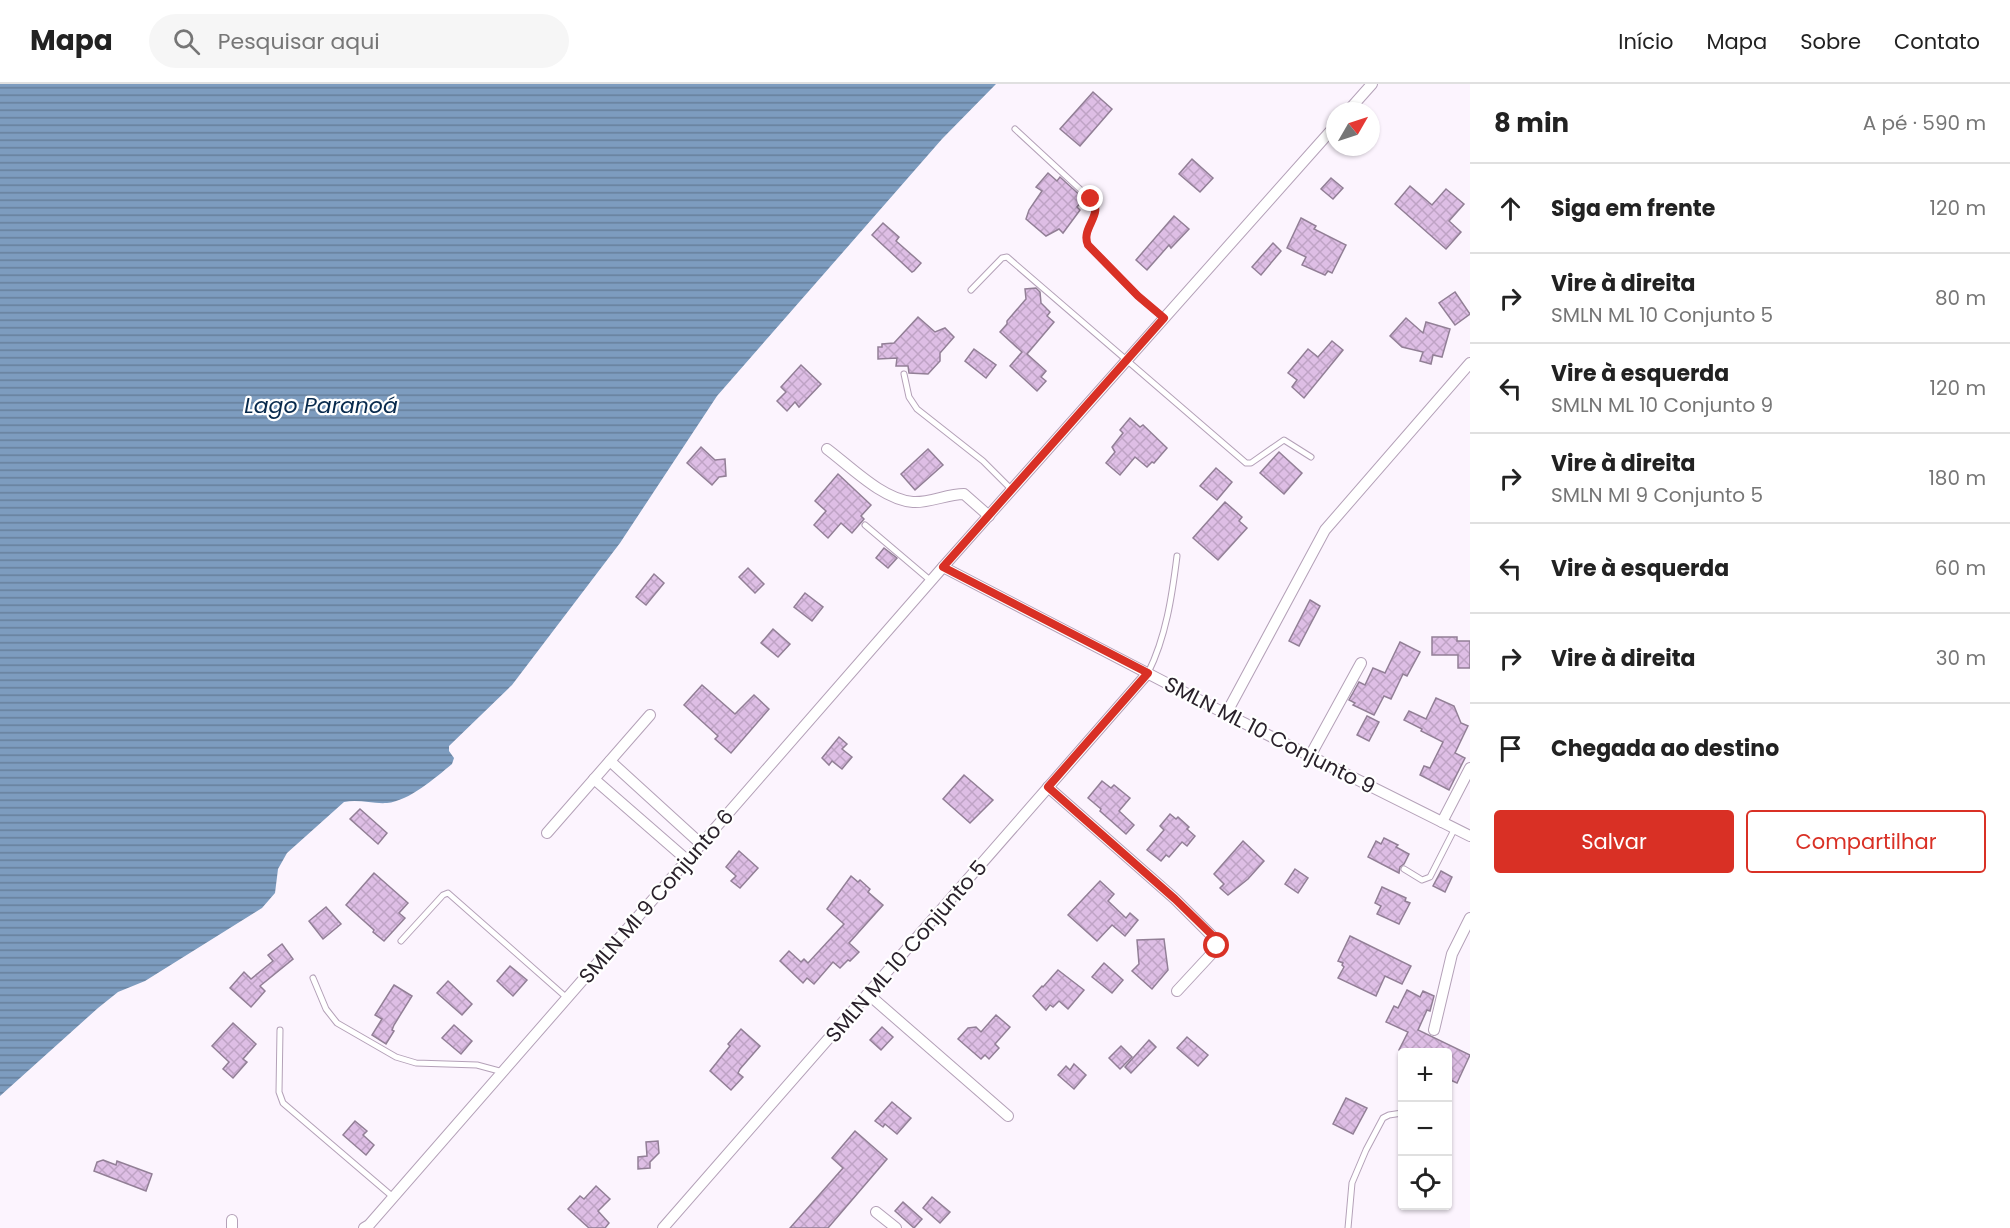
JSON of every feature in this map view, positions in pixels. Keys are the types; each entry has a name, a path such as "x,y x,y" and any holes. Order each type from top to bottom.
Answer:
{"street":[{"path":"1356,102 1372,84"},
{"name":"SMLN MI 9 Conjunto 6","path":"369,1227 943,567 1326,136"},
{"path":"1226,714 1332,520 1470,363"},
{"path":"828,449 897,499 924,501 964,494 989,516"},
{"name":"SMLN ML 10 Conjunto 9","path":"943,567 1226,714 1470,836"},
{"path":"1310,756 1361,663"},
{"name":"SMLN ML 10 Conjunto 5","path":"663,1228 1148,673"},
{"path":"547,833 650,715"},
{"path":"609,761 701,844"},
{"path":"1443,822 1470,768"},
{"path":"594,779 687,860"},
{"path":"1048,787 1175,899 1216,940 1215,950 1177,991"},
{"path":"1434,1030 1452,954 1470,918"},
{"path":"868,994 1008,1116"},
{"path":"876,1212 896,1228"}],"lane":[{"path":"1015,129 1095,203 1097,210 1085,240 1138,296 1164,318"},
{"path":"971,290 1002,258 1007,257 1247,464 1284,440 1311,457"},
{"path":"904,374 909,397 917,409 983,460 1012,490"},
{"path":"865,525 932,582"},
{"path":"1148,673 1162,639 1172,595 1177,556"},
{"path":"1404,869 1422,880 1430,877 1455,828"},
{"path":"401,941 442,895 448,893 567,998"},
{"path":"313,978 326,1009 337,1023 396,1057 416,1063 477,1065 503,1072"},
{"path":"280,1030 279,1092 283,1103 393,1197"},
{"path":"1348,1228 1352,1183 1366,1150 1383,1118 1398,1114"}],"water":[{"name":"Lago Paranoá","path":"0,84 996,84 942,139 717,396 620,543 512,685 449,746 449,751 454,758 452,764 404,798 387,803 344,802 287,853 278,869 275,893 262,908 145,981 118,992 0,1096"}],"building":[{"path":"1093,92 1112,109 1080,146 1060,129"},
{"path":"1192,159 1213,178 1200,192 1179,174"},
{"path":"1048,173 1057,181 1060,177 1084,199 1077,207 1080,210 1063,233 1059,229 1046,236 1026,219 1029,210 1042,191 1036,187"},
{"path":"1331,178 1343,188 1333,199 1321,189"},
{"path":"1410,186 1432,205 1446,189 1464,204 1449,221 1461,232 1446,249 1395,204"},
{"path":"1174,216 1189,229 1171,248 1169,245 1147,270 1136,260"},
{"path":"1301,218 1316,226 1314,229 1346,245 1332,273 1328,271 1325,275 1302,265 1306,257 1287,248"},
{"path":"883,223 899,237 896,241 921,263 914,271 912,272 872,235"},
{"path":"1273,243 1281,251 1261,275 1252,267"},
{"path":"1036,288 1040,292 1041,303 1050,312 1047,316 1054,322 1027,354 1046,371 1041,377 1046,381 1037,391 1010,366 1022,352 1000,332 1026,299 1025,289"},
{"path":"1455,292 1470,314 1455,325 1439,303"},
{"path":"918,317 935,332 945,328 954,337 940,353 940,361 928,374 909,373 908,366 896,366 897,358 878,359 878,347 882,347 882,344 894,343"},
{"path":"1406,318 1423,333 1426,322 1450,329 1442,357 1433,355 1431,364 1420,361 1423,352 1402,347 1390,336"},
{"path":"1332,341 1343,350 1304,398 1292,387 1297,380 1288,373 1308,349 1318,357"},
{"path":"974,349 996,365 986,378 965,361"},
{"path":"801,365 821,384 799,407 795,402 787,411 777,401 786,392 781,387"},
{"path":"1130,418 1140,427 1143,425 1167,448 1154,463 1152,462 1147,467 1135,457 1120,475 1106,463 1115,452 1112,447 1123,433 1120,430"},
{"path":"701,447 715,460 725,459 726,476 719,477 712,485 687,463"},
{"path":"928,449 943,465 915,490 901,474"},
{"path":"1279,452 1302,473 1284,494 1260,473"},
{"path":"1216,468 1232,482 1217,500 1200,486"},
{"path":"838,474 871,505 861,516 864,519 852,533 841,523 828,538 814,525 826,511 815,501"},
{"path":"1225,502 1242,517 1239,521 1247,528 1218,560 1193,538"},
{"path":"884,548 897,558 888,568 876,558"},
{"path":"748,568 764,584 755,593 739,577"},
{"path":"654,574 664,583 646,605 636,597"},
{"path":"805,593 823,607 812,621 794,607"},
{"path":"1310,600 1320,606 1299,646 1289,641"},
{"path":"773,629 790,644 778,657 761,643"},
{"path":"1432,637 1457,637 1457,641 1470,641 1470,668 1458,668 1458,655 1432,655"},
{"path":"1400,642 1420,652 1407,676 1403,674 1391,699 1384,696 1374,715 1353,705 1355,703 1349,700 1359,682 1365,685 1373,668 1385,673"},
{"path":"702,685 735,714 754,695 769,709 731,753 715,739 718,736 684,705"},
{"path":"1436,698 1454,706 1461,723 1468,726 1455,753 1465,758 1449,790 1420,775 1424,766 1430,768 1443,742 1404,720 1409,711 1426,719"},
{"path":"1367,716 1379,722 1369,741 1357,735"},
{"path":"839,737 847,744 842,749 852,757 842,769 832,761 829,765 822,758"},
{"path":"964,775 993,800 970,823 943,799"},
{"path":"1102,781 1111,788 1114,785 1130,798 1119,811 1134,825 1126,834 1088,798"},
{"path":"360,809 387,833 378,844 350,819"},
{"path":"1170,814 1176,819 1178,817 1195,836 1187,846 1182,842 1169,857 1166,855 1161,861 1147,850 1164,830 1160,826"},
{"path":"1384,838 1409,854 1400,867 1399,873 1368,857 1376,841 1381,844"},
{"path":"1243,841 1264,861 1248,879 1228,895 1220,888 1224,884 1214,874"},
{"path":"739,851 758,868 740,888 731,881 736,876 726,867"},
{"path":"1295,869 1308,878 1298,893 1285,884"},
{"path":"1441,871 1452,877 1445,892 1433,886"},
{"path":"374,873 408,903 399,913 405,918 384,941 346,905"},
{"path":"851,876 870,889 868,892 883,905 849,943 859,952 850,961 848,960 840,968 833,962 814,984 807,978 803,983 780,961 789,951 801,962 804,959 808,963 844,924 827,909"},
{"path":"1100,881 1114,894 1108,901 1126,918 1130,913 1138,920 1125,936 1112,925 1097,941 1068,915"},
{"path":"1382,887 1406,898 1405,901 1410,903 1399,924 1377,914 1381,906 1375,903"},
{"path":"326,907 341,924 323,939 309,921"},
{"path":"1350,936 1411,966 1402,984 1385,976 1376,996 1338,978 1344,967 1343,963 1338,961"},
{"path":"1164,939 1168,970 1152,989 1132,971 1139,964 1137,940"},
{"path":"282,944 293,959 260,986 265,991 251,1007 230,988 244,972 251,979 273,961 268,955"},
{"path":"1104,963 1123,980 1112,993 1092,977"},
{"path":"510,966 527,980 513,996 497,981"},
{"path":"1058,970 1084,990 1068,1009 1059,1001 1053,1007 1050,1005 1046,1010 1033,996"},
{"path":"448,981 472,1004 462,1015 437,993"},
{"path":"394,985 412,996 394,1025 392,1030 394,1031 386,1044 372,1035 382,1019 375,1015"},
{"path":"1407,990 1420,997 1423,991 1434,996 1430,1011 1427,1010 1418,1030 1470,1055 1457,1083 1452,1081 1452,1048 1400,1048 1408,1032 1386,1022 1394,1006 1398,1008"},
{"path":"996,1015 1010,1027 995,1044 999,1048 989,1059 985,1055 981,1059 958,1039 968,1028 976,1027 981,1032"},
{"path":"233,1023 256,1044 243,1059 247,1062 233,1078 223,1069 229,1062 212,1046"},
{"path":"454,1025 472,1041 461,1054 442,1038"},
{"path":"882,1027 893,1037 881,1050 870,1040"},
{"path":"741,1029 760,1046 740,1069 738,1073 743,1077 731,1090 710,1071"},
{"path":"1187,1037 1208,1055 1198,1066 1177,1048"},
{"path":"1149,1040 1156,1047 1131,1073 1125,1067"},
{"path":"1121,1046 1132,1057 1120,1069 1109,1058"},
{"path":"1074,1064 1086,1075 1074,1089 1058,1075 1066,1066 1070,1070"},
{"path":"1346,1098 1367,1108 1353,1134 1333,1124"},
{"path":"892,1102 911,1118 897,1134 885,1124 883,1127 875,1121"},
{"path":"355,1121 367,1131 363,1135 374,1145 366,1155 343,1135"},
{"path":"855,1131 887,1159 828,1228 790,1228 843,1168 832,1158"},
{"path":"658,1141 659,1153 650,1162 650,1168 638,1169 638,1157 647,1156 646,1142"},
{"path":"103,1160 116,1165 117,1161 152,1174 146,1191 94,1171 97,1162"},
{"path":"596,1186 610,1199 598,1211 609,1223 605,1228 589,1228 568,1209 580,1196 584,1199"},
{"path":"932,1197 950,1212 940,1223 923,1208"},
{"path":"903,1202 922,1219 914,1228 895,1211"}],"route":[{"path":"1091,199 1097,210 1086,234 1085,240 1088,245 1138,296 1164,318 943,567 1148,673 1048,787 1175,899 1213,936 1217,946"}]}
